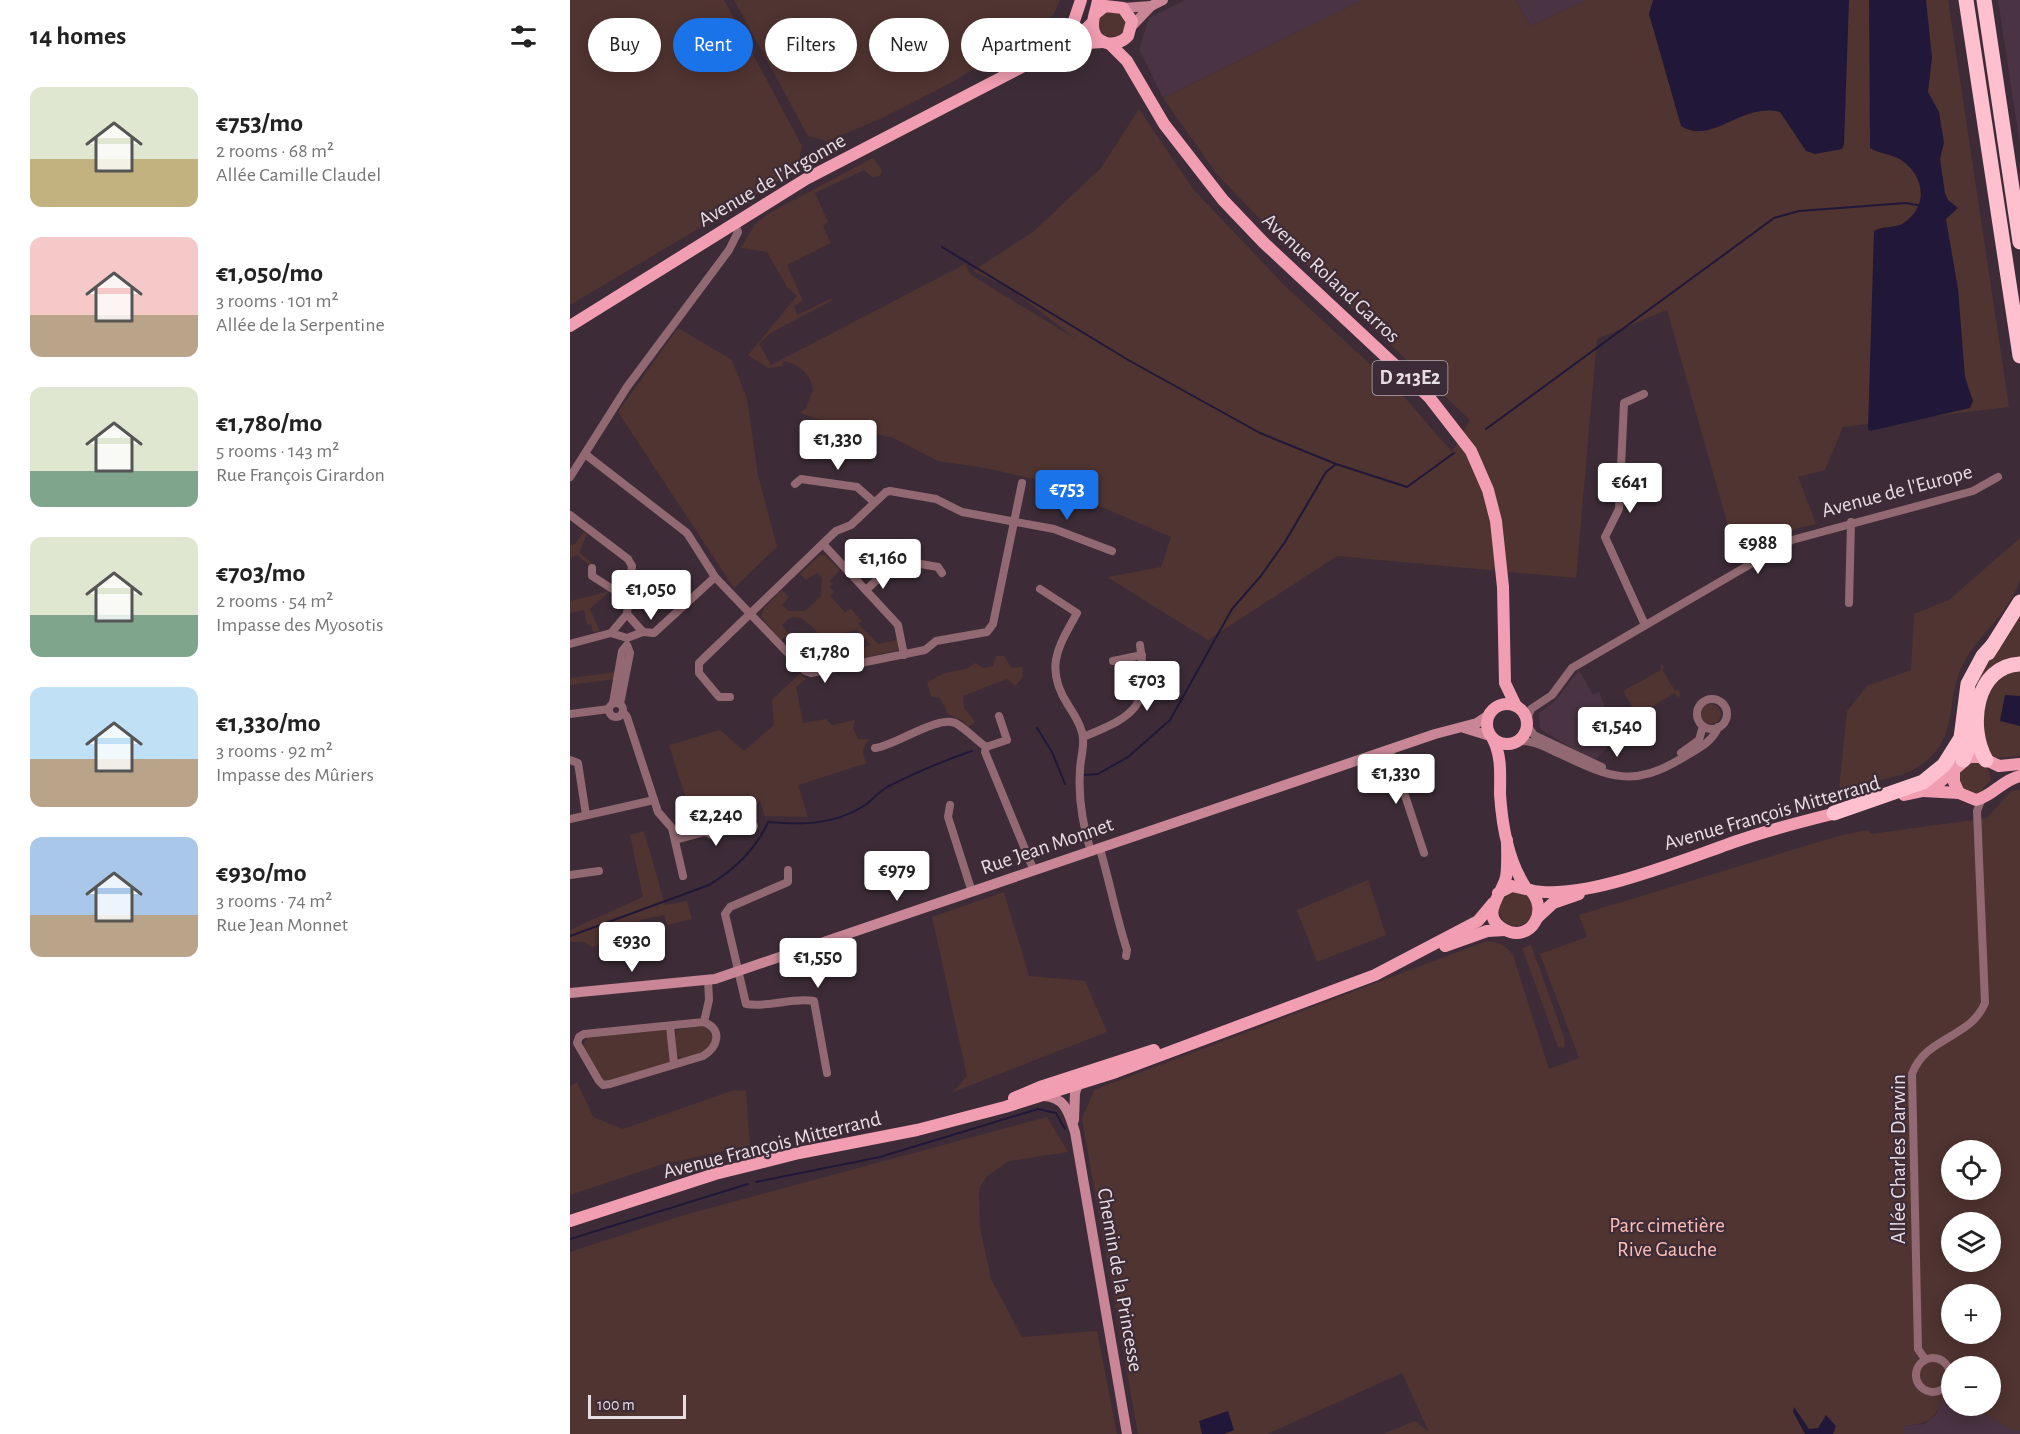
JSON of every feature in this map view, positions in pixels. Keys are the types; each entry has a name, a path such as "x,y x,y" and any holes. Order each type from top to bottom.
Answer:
{"highway":[{"path":"1966,0 2020,356"},
{"path":"1983,0 2020,242"},
{"path":"1959,765 1971,739 1974,685 1979,668 2020,602"},
{"path":"1834,813 1923,783 1944,765 1961,738 1968,684 1979,662 1993,645"},
{"path":"1988,761 1979,746 1977,730 1980,695 1988,678 2001,668 2020,664"}],"main road":[{"path":"1075,18 1081,0"},
{"path":"1094,18 1105,6 1117,4 1130,16 1130,31 1120,43 1107,43 1095,33 1094,18 1098,0"},
{"name":"Avenue Roland Garros","path":"1130,31 1134,60 1178,142"},
{"name":"Avenue de l'Argonne","path":"999,80 1076,46 1107,43"},
{"name":"Avenue Roland Garros","path":"1107,43 1127,61 1178,142 1210,186 1242,221 1430,397 1471,451 1488,489 1497,521 1503,587 1505,683 1492,711"},
{"name":"Avenue de l'Argonne","path":"570,326 806,179 1014,72"},
{"name":"Avenue Roland Garros","path":"1505,683 1524,713"},
{"path":"1501,768 1517,742 1524,713 1505,704 1492,711 1486,726 1501,768 1501,800 1507,840 1516,870 1538,902 1538,917 1527,930 1520,932 1505,930 1494,919 1496,898 1506,874 1507,840"},
{"path":"1492,738 1504,744 1517,742"},
{"path":"1970,797 1954,782 1959,765 1974,756 2006,766 2020,764"},
{"path":"1988,761 1996,775 1994,788"},
{"name":"Avenue François Mitterrand","path":"1538,917 1553,903 1596,886 1754,835 1923,791 1959,765"},
{"path":"1923,791 1970,797 2020,776"},
{"path":"1496,898 1512,886 1528,889"},
{"name":"Avenue François Mitterrand","path":"1528,889 1548,893 1596,886"},
{"name":"Avenue François Mitterrand","path":"1407,960 1478,921 1496,898"},
{"name":"Avenue François Mitterrand","path":"570,1221 716,1174 917,1130 1043,1096 1328,994 1407,960 1487,932 1505,930"},
{"name":"Avenue François Mitterrand","path":"985,1111 1040,1087 1241,1024"}],"street":[{"path":"1130,31 1151,6 1164,0"},
{"path":"1117,4 1151,6"},
{"path":"570,477 627,387 729,250 738,232 734,222"},
{"path":"1644,394 1624,404 1619,509 1605,537 1645,625"},
{"path":"585,454 687,533 715,577 805,671 811,674 925,650 936,641 987,632 993,624 1022,483"},
{"name":"Avenue de l'Europe","path":"1524,713 1552,695 1572,668 1792,540 1851,522 1973,491 1998,477"},
{"path":"795,484 801,479 857,486 874,502"},
{"path":"730,697 719,696 699,673 699,663 836,531 851,525 874,502 890,491 936,499 962,512 1054,529 1112,551"},
{"path":"570,515 628,559 632,566 627,614 611,633 570,644"},
{"path":"1849,603 1851,522"},
{"path":"824,544 898,625 904,655"},
{"path":"866,590 898,560 938,567 942,573"},
{"path":"592,567 592,576 628,599"},
{"path":"627,642 643,632 654,633 715,577"},
{"path":"1040,589 1077,613 1058,647 1054,664 1058,690 1074,714 1083,737 1080,793 1084,830 1110,879 1113,909 1127,950 1126,956"},
{"path":"627,614 643,632"},
{"path":"611,633 627,642 630,653 616,707"},
{"path":"1083,737 1117,724 1133,710 1145,681 1140,645"},
{"path":"1113,662 1142,655"},
{"path":"1517,742 1535,742 1586,767 1627,777 1646,776 1667,767 1716,735 1727,712 1723,704 1715,699 1705,700 1698,707 1698,720 1703,726 1718,727"},
{"path":"570,714 616,707"},
{"path":"616,707 627,717 654,800 675,840 684,876"},
{"name":"Rue Jean Monnet","path":"570,993 708,980 739,971 1390,750 1477,723 1492,711"},
{"path":"1524,713 1534,735 1561,750 1604,768 1623,772 1643,771 1663,764 1699,740 1703,726"},
{"path":"986,747 1007,740 999,717"},
{"path":"874,748 886,747 900,738 947,721 956,722 986,747 986,752 1034,871"},
{"path":"1461,727 1492,738"},
{"path":"1390,750 1424,853"},
{"path":"570,760 578,763 586,815"},
{"name":"Allée Charles Darwin","path":"1925,1359 1918,1349 1912,1074 1917,1059 1973,1023 1985,1003 1977,811 1970,797"},
{"path":"570,819 654,800"},
{"path":"950,805 948,818 972,892"},
{"path":"675,840 705,832 712,835 747,825 754,826"},
{"path":"570,875 599,870"},
{"path":"788,870 788,882 730,907 725,914 746,1004 756,1006 789,1000 796,1003 814,1001 827,1073"},
{"path":"704,1022 709,1000 708,980"},
{"path":"704,1022 714,1029 715,1046 703,1056 603,1085 577,1043 579,1037 584,1035 704,1022"},
{"path":"670,1026 674,1064"},
{"name":"Chemin de la Princesse","path":"1078,1084 1075,1093 1075,1132 1127,1434"},
{"name":"Chemin de la Princesse","path":"1043,1096 1052,1096 1063,1102 1075,1132"},
{"path":"1937,1358 1948,1367 1950,1379 1943,1389 1931,1392 1920,1386 1917,1381 1917,1369 1925,1359 1937,1358"}],"shaded area":[{"path":"1185,0 1363,0 1163,98 1139,49 1149,18"},
{"path":"1516,0 1587,0 1530,26"},
{"path":"1653,0 1849,0 1844,145 1842,149 1815,154 1806,151 1780,112 1752,113 1704,131 1693,131 1681,126 1649,14"},
{"path":"1869,0 1926,0 1932,57 1928,92 1939,112 1944,143 1940,159 1945,193 1948,200 1958,208 1946,219 1958,289 1965,377 1973,401 1970,408 1870,431 1868,429 1874,231 1898,226 1905,222 1918,207 1921,190 1909,166 1897,158 1870,148"},
{"path":"1998,0 2020,0 2020,145"},
{"path":"1579,670 1593,695 1599,692 1613,729 1606,749 1597,758 1589,758 1540,729 1539,713 1555,701"},
{"path":"2005,695 2020,696 2020,726 2000,721"},
{"path":"1941,1400 1941,1416 1988,1416 2013,1430 2020,1430 2020,1434 1903,1434 1903,1426 1924,1424 1936,1415"},
{"path":"1794,1407 1809,1429 1818,1428 1826,1415 1836,1426 1833,1434 1805,1434 1793,1412"},
{"path":"1228,1411 1234,1430 1224,1434 1202,1434 1199,1421"}],"green space":[{"path":"570,0 724,0 734,18 673,18 673,72 753,72 753,54 802,146 797,170 570,305"},
{"path":"734,0 1060,0 1050,18 961,18 961,72 969,72 880,119 827,141 808,136 773,72 857,72 857,18 765,18 765,57 753,35 753,18 744,18"},
{"path":"1363,0 1516,0 1530,26 1587,0 1948,0 2009,407 1843,427 1825,470 1798,477 1816,524 1796,529 1738,561 1667,310 1597,339 1576,578 1337,556 1208,640 1107,577 1161,567 1171,537 1042,481 986,468 938,461 891,437 850,430 800,413 806,408 813,390 810,379 804,371 784,361 782,366 768,368 748,355 797,296 787,287 767,252 741,248 755,224 771,212 873,158 882,170 880,176 872,177 864,170 815,193 828,222 823,226 831,243 787,265 803,301 794,306 797,315 832,298 833,300 772,332 759,343 771,365 965,264 971,275 1076,339 1010,288 973,271 1033,232 1101,168 1139,109 1193,189 1283,284 1398,390 1452,452 1470,420 1279,239 1217,174 1163,98"},
{"path":"1112,11 1121,15 1125,24 1121,33 1112,37 1103,33 1099,24 1103,15"},
{"path":"678,328 732,360 747,399 758,475 777,547 734,588 618,412"},
{"path":"584,532 587,535 579,552 595,566 588,564 577,555 570,558 570,545 575,544"},
{"path":"2020,538 2020,579 2016,591 1964,662 1954,691 1950,720 1940,746 1929,758 1906,773 1839,789 1847,711 1867,686 1911,670 1914,614 1949,600"},
{"path":"820,555 825,555 840,570 829,581 833,584 829,587 834,592 830,596 845,612 851,609 862,621 858,624 878,644 897,640 898,650 844,662 843,656 861,653 861,648 871,645 857,630 829,635 832,660 838,659 838,663 810,668 799,657 805,651 811,652 823,638 814,628 804,620 793,617 782,625 788,634 781,640 761,617 764,608 782,590 789,597 782,605 789,611 805,611 821,596 822,578 817,573 806,580 800,574"},
{"path":"610,591 590,609 600,631 593,632 591,624 587,625 584,610 570,613 570,601"},
{"path":"2020,608 2020,660 1976,688 1979,677"},
{"path":"996,656 1004,656 1012,668 1022,667 1023,677 1015,686 1007,679 963,696 964,708 975,722 968,727 963,721 948,714 940,698 931,696 927,682 945,673 966,669 975,663 983,668 993,666"},
{"path":"1661,664 1665,667 1662,669 1675,691 1679,689 1680,694 1678,698 1675,693 1637,715 1623,691 1661,670"},
{"path":"2020,668 2020,756 1996,758 1990,754 1983,740 1982,710 1990,683"},
{"path":"617,672 616,679 570,685 570,678"},
{"path":"800,673 806,679 796,687 803,723 826,719 832,725 855,720 853,728 858,739 870,739 863,750 867,763 798,785 808,817 765,816 760,801 693,822 669,745 720,730 744,751 774,725 772,700"},
{"path":"1707,704 1715,704 1721,710 1721,718 1715,724 1707,724 1701,718 1701,710"},
{"path":"1979,762 1988,769 1991,780 1983,788 1982,793 1974,795 1963,789 1958,775 1967,763"},
{"name":"Parc cimetière Rive Gauche","path":"2020,790 2020,1430 2013,1430 1988,1416 2001,1416 2001,1356 1941,1356 1941,1400 1938,1408 1928,1421 1903,1426 1903,1434 1383,1434 1415,1421 1429,1432 1402,1373 1267,1434 1138,1434 1082,1119 1094,1090 1484,942 1500,944 1513,955 1549,1069 1579,1058 1540,954 1587,937 1579,915 1838,836 1868,830 1871,834 1987,818 2011,791"},
{"path":"644,831 665,905 687,901 692,919 667,925 664,915 640,920 640,930 634,931 634,941 631,943 625,937 592,947 584,942 570,942 570,930 643,897 630,835"},
{"path":"1368,880 1386,935 1317,962 1297,910"},
{"path":"1004,892 1029,976 1085,981 1107,1032 953,1092 967,1076 932,917"},
{"path":"1516,892 1528,897 1533,909 1528,921 1516,926 1504,921 1499,909 1504,897"},
{"path":"1531,945 1565,1040 1564,1048 1558,1047 1522,948"},
{"path":"704,1026 713,1035 712,1045 696,1056 678,1057 675,1054 676,1030"},
{"path":"663,1029 668,1031 670,1061 668,1063 607,1082 601,1079 583,1046 587,1037"},
{"path":"577,1082 593,1117 623,1129 734,1090 746,1091 750,1145 660,1165 570,1195 570,1086"},
{"path":"1047,1117 1068,1152 1009,1161 987,1176 979,1189 980,1227 991,1279 1022,1337 1097,1331 1117,1434 570,1434 570,1252 684,1215"}],"waterway":[{"path":"1486,429 1774,218 1799,211 1906,203 1923,206"},
{"path":"942,247 1130,361 1260,433 1336,464"},
{"path":"1084,775 1098,774 1128,757 1170,720 1232,609 1260,577 1285,542 1326,472 1336,464 1407,487 1454,453"},
{"path":"1037,728 1052,752 1065,784"},
{"path":"570,936 709,885 743,858 757,841 768,822 804,823 840,817 865,805 887,787 972,751"},
{"path":"756,1182 880,1157 1038,1109 1056,1113 1065,1129"},
{"path":"570,1239 748,1184"}]}
